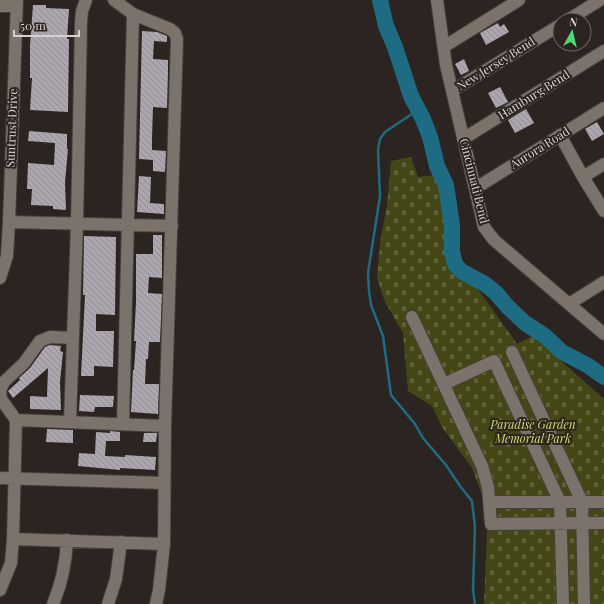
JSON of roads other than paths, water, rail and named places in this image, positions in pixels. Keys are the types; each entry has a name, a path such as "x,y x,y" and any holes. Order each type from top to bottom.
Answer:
{"street":[{"path":"70,422 77,224 81,23 82,11 86,0"},
{"path":"114,0 132,14 170,29 175,33 177,39 165,426 164,544 156,604"},
{"name":"Cincinnati Bend","path":"437,0 446,65 484,227 488,234 604,334"},
{"path":"444,46 519,0"},
{"path":"581,12 600,0"},
{"path":"0,6 16,3"},
{"name":"Suntrust Drive","path":"0,278 6,256 9,222 16,3"},
{"path":"123,424 132,14"},
{"name":"New Jersey Bend","path":"452,91 552,30"},
{"name":"Hamburg Bend","path":"464,139 604,51"},
{"name":"Aurora Road","path":"476,188 604,108"},
{"path":"560,135 604,211"},
{"path":"583,176 604,164"},
{"path":"9,222 172,226"},
{"path":"569,304 604,282"},
{"path":"412,317 482,466 486,479 490,524 604,523"},
{"path":"0,590 11,563 16,420 1,399 0,390 4,382 24,363 40,341 50,337 72,338"},
{"path":"512,352 582,502 584,604"},
{"path":"444,384 494,361 560,502 562,523 563,604"},
{"path":"16,420 165,426"},
{"path":"0,478 164,482"},
{"path":"489,502 604,502"},
{"path":"13,539 164,544"},
{"path":"53,604 59,591 65,567 67,540"},
{"path":"108,604 116,579 121,542"}],"waterway":[{"path":"380,0 386,26 395,47 411,96 423,119 430,137 437,166 446,185 452,225 452,252 455,264 461,271 485,284 496,293 525,323 545,336 562,352 587,365 604,377"},
{"path":"418,110 385,132 380,139 378,150 380,196 368,273 369,291 371,305 383,336 391,395 415,424 423,438 446,465 472,501 475,527 473,590 475,604"}],"park label":[{"name":"Paradise Garden Memorial Park","path":"533,432"}]}
